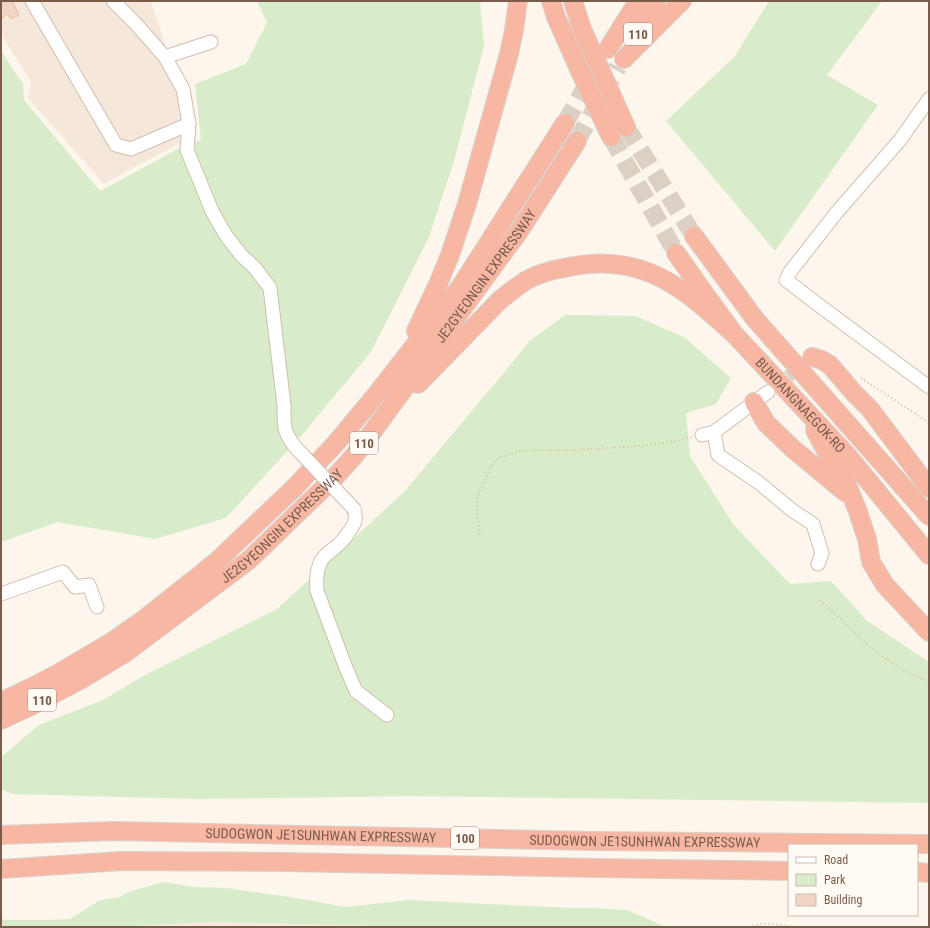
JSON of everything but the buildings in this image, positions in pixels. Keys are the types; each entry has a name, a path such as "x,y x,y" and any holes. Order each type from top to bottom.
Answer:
{"highway":[{"path":"376,395 414,336 450,255 467,204 509,54 518,1"},
{"path":"551,1 556,18 580,71 618,132 573,1"},
{"path":"576,1 582,30"},
{"name":"110","path":"608,49 638,1"},
{"name":"110","path":"656,1 621,63 682,1"},
{"name":"JE2GYEONGIN EXPRESSWAY","path":"1,702 32,688 113,641 137,624 216,562 318,464 376,395 461,286 565,123"},
{"name":"JE2GYEONGIN EXPRESSWAY","path":"1,720 82,679 125,653 249,560 334,478 354,456 373,431 520,230 577,141"},
{"name":"BUNDANGNAEGOK-RO","path":"694,236 754,317 929,516"},
{"name":"BUNDANGNAEGOK-RO","path":"676,253 735,335 848,456 929,555"},
{"path":"373,431 500,300 528,280 545,272 585,264 619,264 636,267 672,284 687,294 706,308 735,335"},
{"path":"812,357 822,360 830,365 870,409 929,488"},
{"path":"761,397 766,423 792,448 852,497"},
{"path":"804,408 852,497 867,539 871,562 885,585 929,632"},
{"name":"SUDOGWON JE1SUNHWAN EXPRESSWAY","path":"1,836 115,831 585,840 929,844"},
{"name":"SUDOGWON JE1SUNHWAN EXPRESSWAY","path":"2,869 121,861 283,862 788,871"},
{"path":"918,872 929,873"}],"street":[{"path":"32,1 116,145 131,149 189,124"},
{"path":"114,1 165,57 183,89 189,124 187,150 212,211 225,234 255,268 270,288 284,405 285,431 290,441 354,509 355,520 350,530 340,544 327,553 321,561 316,580 317,591 356,691 387,715"},
{"path":"165,57 211,42"},
{"path":"929,99 900,140 837,212 790,272 786,280 929,387"},
{"path":"761,397 708,433 718,455 758,482 793,511 813,524 822,553 818,564"},
{"path":"1,594 63,572 75,587 89,585 97,607"}],"path":[{"path":"861,378 929,424"},
{"path":"480,534 477,515 478,497 492,465 500,457 521,451 576,450 641,446 675,441 708,433"},
{"path":"820,600 870,646 901,669 929,682"},
{"path":"748,927 767,923 794,927"}],"shaded area":[{"path":"1,1 151,1 180,97 184,120 183,141 104,184 28,98 31,82 1,34"},
{"path":"213,922 413,927 119,927"}],"green space":[{"path":"257,1 480,1 484,46 454,161 429,237 371,352 301,436 226,518 155,539 58,522 1,542 1,51 23,84 24,100 100,191 178,149 201,140 195,84 246,64 267,23"},
{"path":"769,1 882,1 827,75 878,105 775,251 666,121 735,56"},
{"path":"565,315 635,316 684,337 731,378 716,404 686,413 690,456 733,524 790,584 831,581 866,620 929,662 929,803 410,796 199,799 12,794 1,789 1,757 39,725 103,700 145,675 277,609 404,492 531,340"},
{"path":"163,882 194,887 226,888 347,907 408,900 627,910 666,927 413,927 213,922 119,927 4,927 1,920 1,913 3,920 70,919 100,900 121,897 125,893"}],"tunnel":[{"path":"565,123 605,53"},
{"path":"577,141 618,67"},
{"path":"626,127 694,236"},
{"path":"611,137 676,253"},
{"path":"773,388 805,363"}]}
